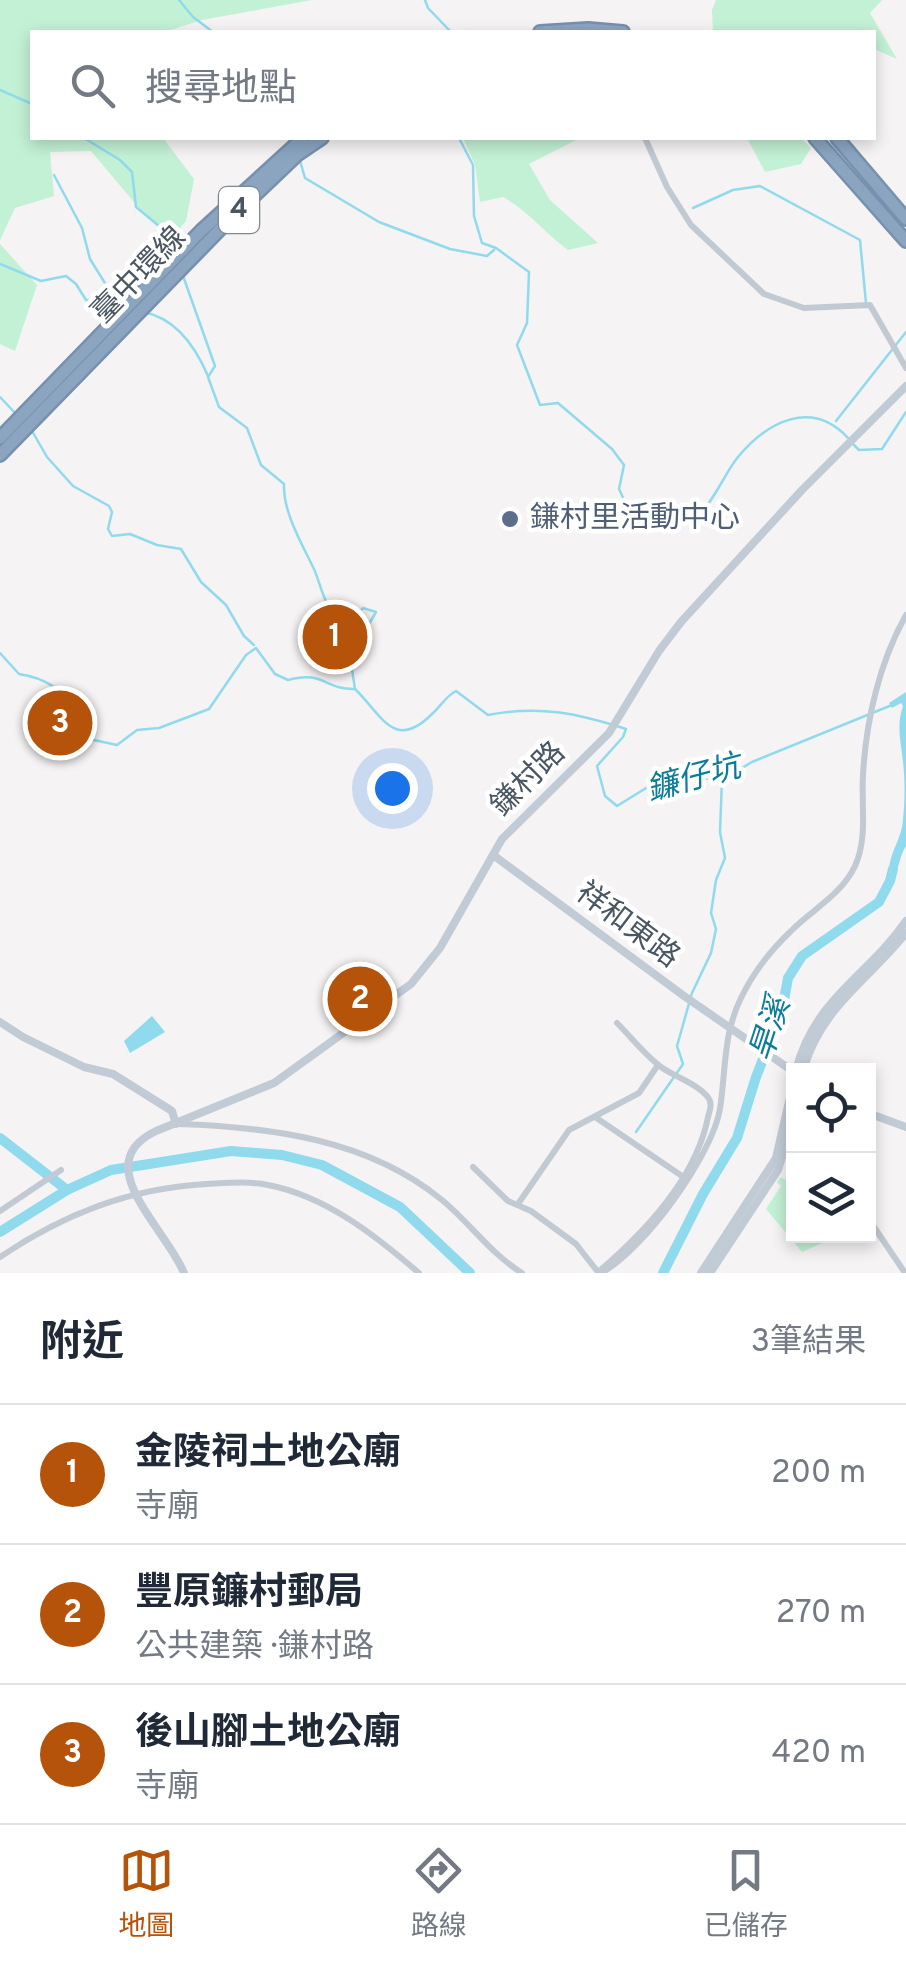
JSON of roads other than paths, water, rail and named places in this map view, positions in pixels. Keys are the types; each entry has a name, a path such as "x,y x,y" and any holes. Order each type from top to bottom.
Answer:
{"highway":[{"path":"564,30 605,30"},
{"path":"817,140 906,240"},
{"path":"839,140 906,219"},
{"name":"臺中環線","path":"0,455 25,421 298,146"},
{"name":"臺中環線","path":"0,438 25,421"}],"street":[{"path":"647,140 667,187 692,225 764,294 804,308 870,306 906,368"},
{"name":"鎌村路","path":"136,1195 126,1163 138,1139 274,1084 411,984 440,948 492,855 517,822 610,732 681,622 802,490 906,386"},
{"path":"601,1273 623,1259 655,1224 704,1146 719,1113 732,1029 757,970 791,931 840,886 856,864 864,827 864,753 873,700 906,615"},
{"name":"祥和東路","path":"492,855 786,1065"},
{"path":"796,1063 832,999 882,951 906,921"},
{"path":"806,1063 816,1036 836,1005 906,933"},
{"path":"0,1022 23,1038 84,1067 113,1074 172,1111 176,1124 266,1129 356,1152 410,1178 440,1198 522,1273"},
{"path":"473,1167 508,1201 576,1244 598,1272 655,1216 702,1141 711,1105 706,1094 658,1065 617,1023"},
{"path":"518,1204 569,1130 639,1092 658,1065"},
{"path":"702,1273 776,1158 786,1115"},
{"path":"876,1116 906,1127"},
{"path":"595,1118 682,1176"},
{"path":"715,1271 778,1170 786,1144"},
{"path":"0,1211 61,1170"},
{"path":"0,1256 88,1208 163,1186 242,1182 270,1185 333,1209 419,1273"},
{"path":"136,1195 172,1247 184,1273"},
{"path":"876,1230 905,1273"}],"water":[{"path":"906,692 906,846 890,881 890,864 902,827 904,769 899,727 903,706 901,703 892,708 889,703"},
{"path":"152,1016 165,1032 130,1053 124,1041"}],"waterway":[{"path":"179,0 210,30"},
{"path":"425,0 449,30"},
{"path":"0,90 30,103"},
{"path":"87,140 132,172 136,207 159,226 173,252"},
{"path":"460,140 473,165 474,216 482,243 496,248 529,272 527,323 517,345 540,405 558,403 612,449 624,465 619,489 626,504 672,520 699,514 750,444 791,419 820,419 848,438"},
{"path":"300,161 305,178 379,222 450,249 487,256 494,250"},
{"path":"54,175 82,228 90,259 108,288 113,307 121,309"},
{"path":"693,208 733,190 760,186 860,240 866,303"},
{"path":"0,264 41,281 66,276 86,300 111,307"},
{"path":"182,273 215,366 208,377 219,407 247,428 261,465 284,484 290,516 328,605 346,621 363,608 376,612 350,656 355,689"},
{"path":"143,312 175,328 208,376"},
{"path":"836,421 906,332"},
{"path":"0,397 16,414"},
{"path":"853,444 859,450 882,449 906,412"},
{"path":"32,431 47,457 73,486 109,506 112,512 108,529 112,536 130,534 181,549 201,582 226,605 244,636 254,645"},
{"name":"鐮仔坑","path":"0,653 19,674 44,681 58,690 68,704 80,737 117,745 137,730 159,728 209,709 246,655 256,648 275,674 288,680 309,677 355,689 389,726 398,730 419,725 456,691 488,715 541,711 591,719 626,729 597,766 605,796 617,806 651,785 729,776 752,762 892,705"},
{"path":"636,1132 683,1064 677,1046 692,993 711,953 716,929 711,913 716,880 725,858 720,832 722,779"},
{"name":"旱溪","path":"663,1273 737,1138 782,1011 788,978 802,956 879,902 893,869"},
{"path":"0,1138 67,1190"},
{"name":"旱溪","path":"0,1232 67,1190 111,1170 231,1151 282,1155 322,1165 400,1207 470,1273"}],"place":[{"name":"鎌村里活動中心","path":"510,519"},
{"name":"金陵祠土地公廟","path":"335,637"},
{"name":"後山腳土地公廟","path":"60,723"},
{"name":"豐原鐮村郵局","path":"360,999"}]}
